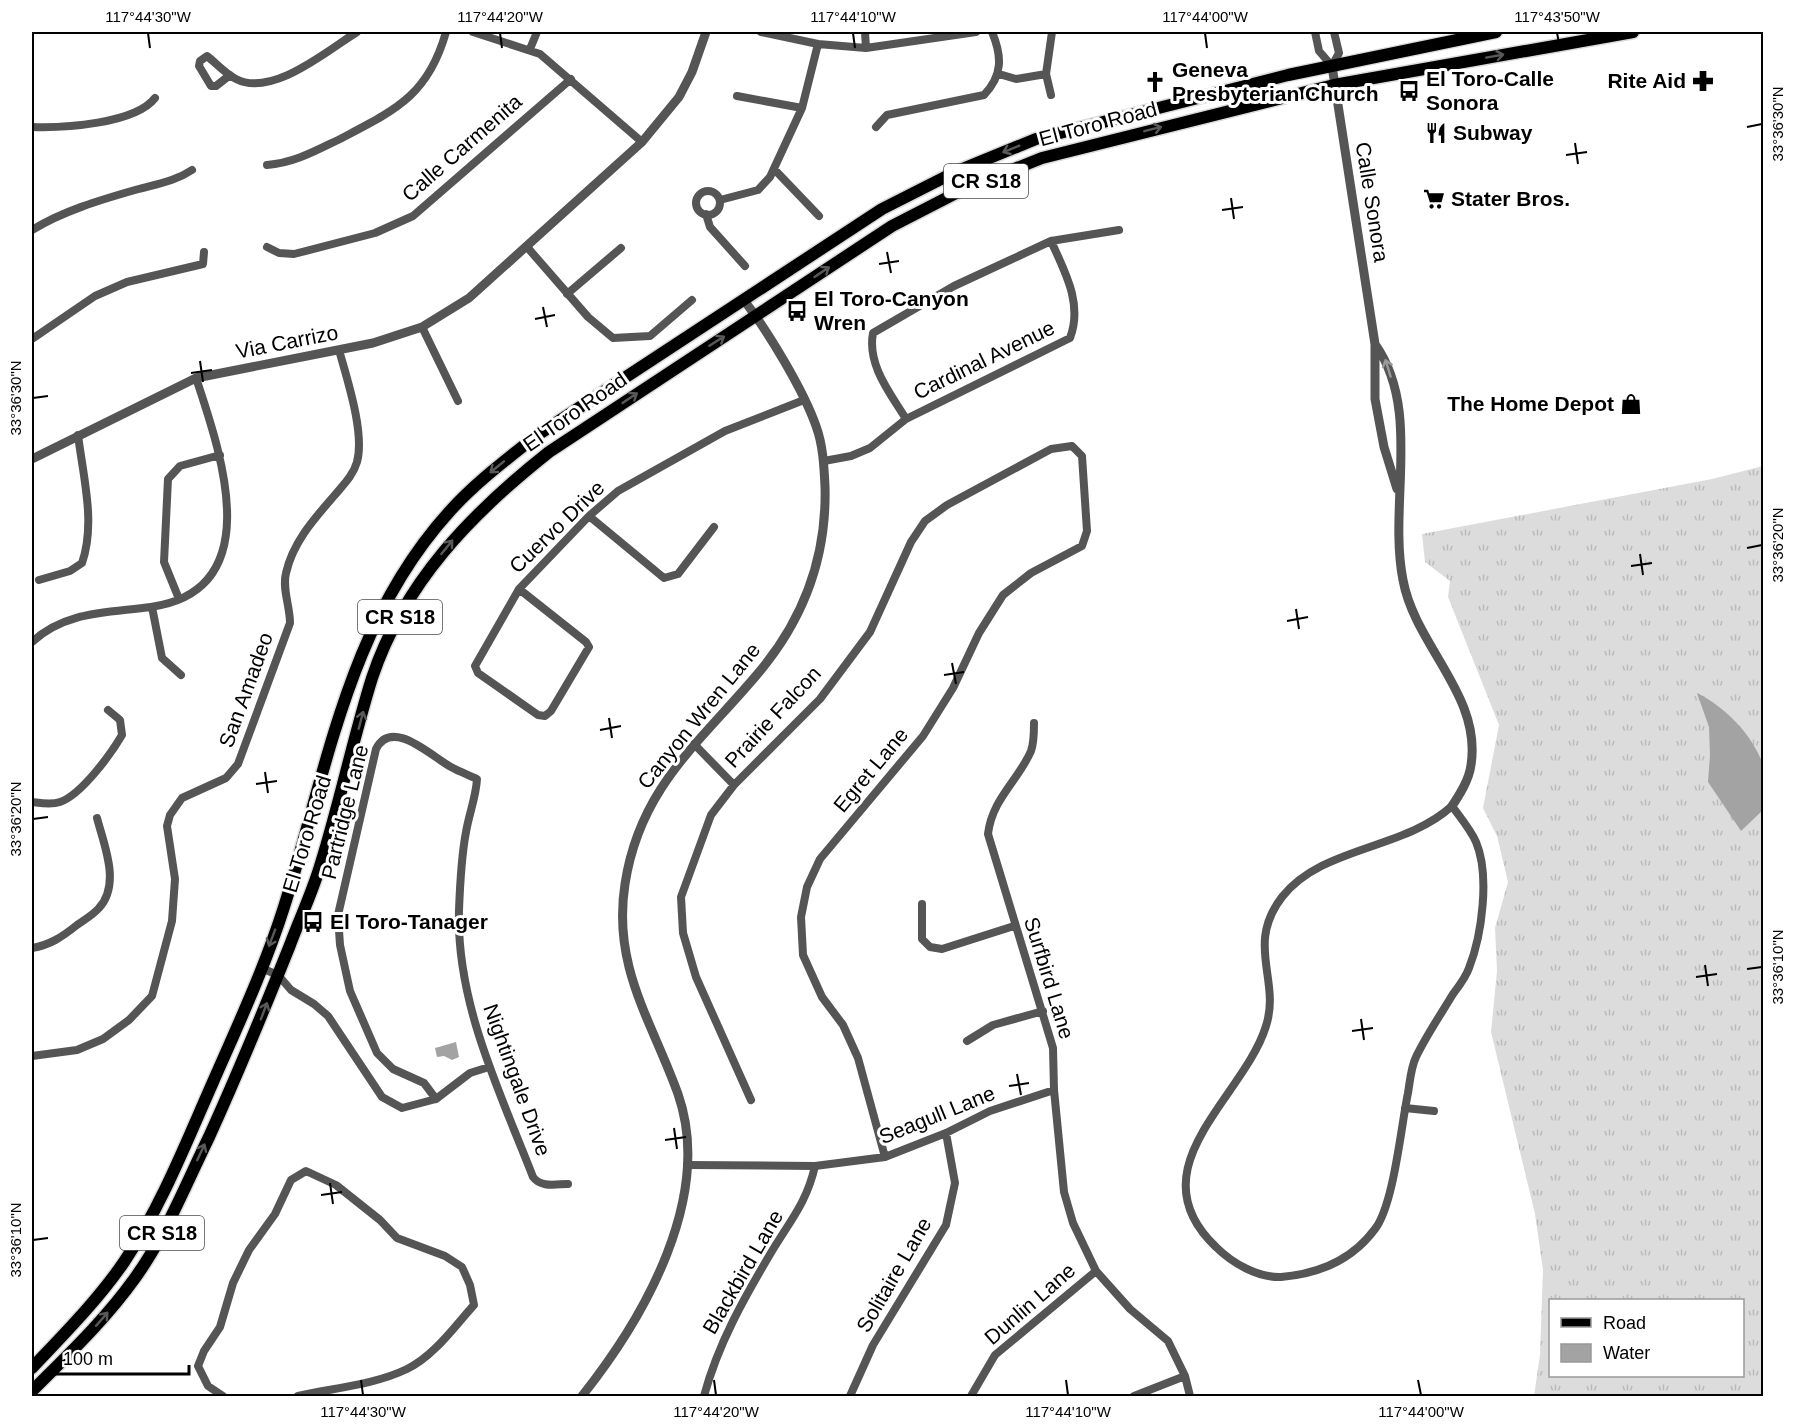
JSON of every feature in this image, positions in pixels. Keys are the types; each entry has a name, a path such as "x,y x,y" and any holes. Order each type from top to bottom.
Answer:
{"main road":[{"name":"El Toro Road","path":"32,1368 101,1290 140,1237 186,1143 261,968 283,909 355,666 381,608 417,552 451,510 489,474 536,436 743,299 882,209 955,171 1036,139 1288,75 1496,32"},
{"name":"El Toro Road","path":"32,1391 86,1338 117,1302 155,1247 251,1047 321,865 373,675 398,619 433,564 466,524 502,489 549,452 892,226 964,189 1042,158 1334,85 1633,32"}],"street":[{"path":"230,75 236,80 253,83 274,80 292,73 357,32"},
{"path":"267,165 288,163 309,155 393,112 413,94 428,75 446,32"},
{"path":"473,32 540,54 642,142"},
{"path":"530,49 537,32"},
{"name":"Via Carrizo","path":"32,459 196,378 373,343 422,327 470,298 642,142 679,97 692,72 706,32"},
{"path":"763,32 818,44 866,48 976,32"},
{"path":"865,32 866,48"},
{"path":"876,127 887,115 984,96 999,75 1000,56 992,32"},
{"path":"1051,95 1046,74 1053,32"},
{"name":"Calle Sonora","path":"1315,32 1319,51 1332,66"},
{"name":"Calle Sonora","path":"1334,32 1339,53 1332,66 1334,85 1348,157 1375,344 1375,399 1382,436 1399,494"},
{"path":"720,200 758,190 774,169 802,108 818,44"},
{"path":"999,75 1016,79 1046,74"},
{"name":"Calle Carmenita","path":"267,247 279,253 294,254 375,232 413,216 571,79"},
{"path":"737,96 802,108"},
{"path":"32,127 81,127 138,111 149,106 155,98"},
{"path":"774,169 819,216"},
{"path":"32,230 50,219 94,202 177,180 192,170"},
{"path":"720,200 710,191 698,196 699,210 706,214 711,227 745,266"},
{"path":"706,214 718,209 720,200"},
{"path":"906,419 878,371 870,349 873,333 954,286 1051,241 1119,230"},
{"name":"Cardinal Avenue","path":"824,461 851,456 870,448 906,419 1070,338 1076,322 1071,286 1051,241"},
{"path":"527,248 600,329 614,338 650,336 692,300"},
{"path":"567,294 621,248"},
{"path":"32,339 95,296 127,282 203,264 204,252"},
{"name":"Canyon Wren Lane","path":"582,1396 608,1363 664,1263 678,1221 687,1165 686,1128 678,1093 633,988 625,947 623,905 629,864 644,818 659,788 694,744 762,669 792,628 814,578 823,534 824,461 817,428 804,400 756,316 743,299"},
{"path":"422,327 458,401"},
{"name":"Calle Sonora","path":"1375,344 1386,359 1400,425 1399,494 1403,580 1414,617 1467,710 1472,730 1472,766 1452,806"},
{"name":"San Amadeo","path":"32,1056 77,1050 103,1040 129,1020 152,996 172,921 175,879 167,825 170,814 182,798 226,778 238,764 290,623 285,586 293,554 309,525 352,474 357,462 359,444 339,350"},
{"path":"32,642 61,621 152,607 179,599 198,587 212,572 223,550 229,519 228,498 220,455 196,378"},
{"name":"Cuervo Drive","path":"519,589 586,642 589,647 551,711 545,717 538,715 478,673 475,666 519,589 589,516 618,491 725,431 804,400"},
{"path":"1382,436 1394,431 1400,425"},
{"path":"39,580 70,571 82,563 87,549 88,509 78,435"},
{"name":"Prairie Falcon","path":"752,1100 696,977 683,933 681,897 711,815 734,785 820,699 870,632 911,542 925,521 946,505 1051,449 1072,446"},
{"name":"Egret Lane","path":"885,1157 858,1058 843,1025 822,997 802,955 801,918 807,887 820,859 923,736 953,688 979,633 1003,595 1031,573 1082,546 1087,531 1082,456 1072,446"},
{"path":"179,599 164,562 168,479 180,466 220,455"},
{"path":"589,516 664,578 678,574 714,526"},
{"path":"152,607 162,658 182,675"},
{"path":"32,802 53,804 62,801 89,778 122,735 120,720 108,710"},
{"name":"Surfbird Lane","path":"1034,723 1032,750 990,817 988,834 1014,926 1053,1048 1054,1090 1064,1192 1073,1223 1096,1271 1130,1309 1168,1341 1185,1376 1191,1396"},
{"name":"Partridge Lane","path":"436,1099 424,1083 393,1069 376,1053 350,991 337,920 376,749 385,737 409,740 452,767 477,779"},
{"path":"694,744 734,785"},
{"name":"Nightingale Drive","path":"477,779 462,854 459,926 462,961 472,1013 489,1066 535,1180 546,1185 568,1184"},
{"path":"1452,806 1476,842 1483,880 1480,927 1469,970 1414,1059 1386,1205 1376,1228 1354,1251 1333,1265 1301,1275 1269,1278 1232,1261 1200,1231 1190,1206 1186,1179 1194,1146 1253,1055 1267,1025 1269,998 1263,951 1265,931 1281,898 1302,876 1413,833 1441,817 1452,806"},
{"path":"32,948 52,943 100,908 108,892 108,863 97,818"},
{"path":"922,904 922,939 930,947 942,949 1014,926"},
{"path":"261,968 278,975 291,990 328,1016 382,1097 402,1108 436,1099 470,1073 489,1066"},
{"path":"967,1041 993,1025 1043,1011"},
{"name":"Seagull Lane","path":"687,1165 815,1166 885,1157 946,1133 990,1111 1054,1090"},
{"path":"1405,1108 1434,1111"},
{"name":"Solitaire Lane","path":"850,1396 873,1345 946,1225 955,1183 946,1133"},
{"name":"Blackbird Lane","path":"704,1396 728,1328 773,1249 809,1194 815,1166"},
{"path":"223,1396 208,1386 198,1366 204,1351 219,1327 232,1283 249,1250 274,1214 291,1180 306,1171 317,1175 361,1204 397,1238 445,1256 462,1267 470,1285 474,1305 430,1353 408,1368 384,1378 298,1396"},
{"name":"Dunlin Lane","path":"971,1396 995,1355 1096,1271"},
{"path":"1134,1396 1185,1376"}],"green space":[{"path":"1763,466 1763,1396 1534,1396 1540,1355 1543,1270 1535,1214 1491,1032 1497,971 1495,928 1508,882 1497,836 1483,808 1499,725 1448,597 1450,581 1425,562 1422,534 1712,479"}],"water":[{"path":"1697,693 1727,713 1736,722 1752,742 1763,764 1765,780 1763,810 1741,831 1708,782 1709,727"},
{"path":"456,1042 459,1057 452,1060 444,1056 437,1057 435,1048"}],"place":[{"name":"Rite Aid","path":"1703,81"},
{"name":"Geneva Presbyterian Church","path":"1155,82"},
{"name":"El Toro-Calle Sonora","path":"1409,91"},
{"name":"Subway","path":"1436,133"},
{"name":"Stater Bros.","path":"1434,199"},
{"name":"El Toro-Canyon Wren","path":"797,311"},
{"name":"The Home Depot","path":"1631,404"},
{"name":"El Toro-Tanager","path":"313,922"}]}
